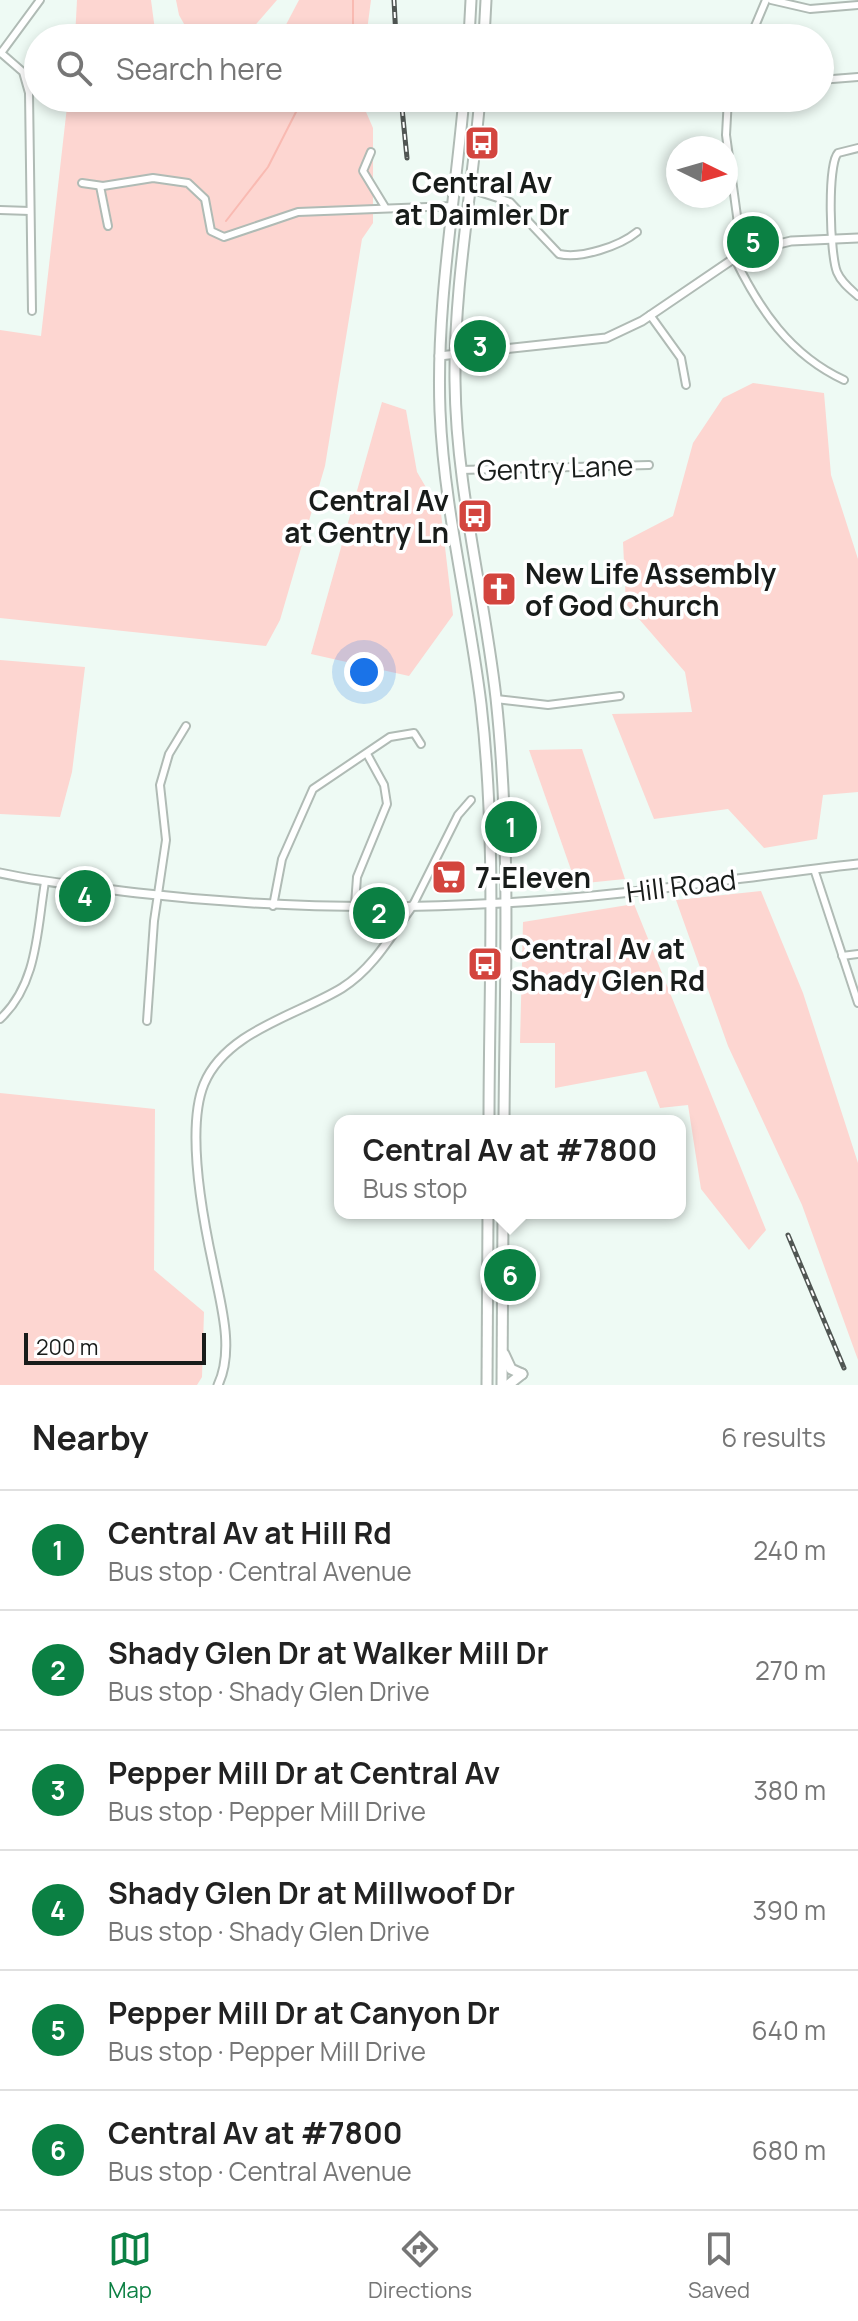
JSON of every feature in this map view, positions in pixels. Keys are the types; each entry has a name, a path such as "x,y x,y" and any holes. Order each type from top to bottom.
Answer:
{"main road":[{"path":"470,24 471,0"},
{"path":"485,24 486,0"},
{"path":"463,112 439,356 445,476 481,705 490,841 489,1115"},
{"path":"478,112 455,354 460,470 496,699 503,792 504,1115"},
{"path":"487,1385 488,1219"},
{"path":"502,1385 503,1219"},
{"path":"503,1351 511,1369 522,1374 508,1385"}],"street":[{"path":"24,77 20,69 1,52 40,0"},
{"path":"757,24 768,0 803,9 858,5"},
{"path":"834,79 858,77"},
{"path":"28,112 32,311"},
{"path":"727,112 726,135 742,253"},
{"path":"858,148 844,150 833,159 832,238 837,274 858,296"},
{"path":"371,152 363,171 385,207"},
{"path":"82,183 100,186 153,178 188,183 205,199 211,231 224,237 298,212 453,206"},
{"path":"100,186 108,226"},
{"path":"470,189 510,202 559,254 577,255 622,242 637,232"},
{"path":"0,210 30,211"},
{"path":"439,356 598,340 626,330 742,253 791,241 858,238"},
{"path":"734,257 769,322 801,353 844,380"},
{"path":"650,315 681,358 686,385"},
{"name":"Gentry Lane","path":"460,470 649,465"},
{"path":"496,699 548,705 620,696"},
{"path":"147,1021 166,840 160,794 162,774 172,747 186,726"},
{"path":"273,906 279,867 309,794 322,781 402,733 414,733 421,744"},
{"path":"355,905 357,877 387,804 384,785 367,754"},
{"path":"218,1385 225,1357 223,1315 211,1254 198,1149 205,1081 243,1041 346,985 389,943 413,905 458,815 471,800"},
{"name":"Hill Road","path":"0,873 45,882 273,906 413,905 504,903 858,864"},
{"path":"814,869 858,1003"},
{"path":"0,1019 16,1002 29,977 45,882"},
{"path":"842,956 858,954"}],"shaded area":[{"path":"77,0 151,0 154,24 76,24"},
{"path":"176,0 277,0 256,24 184,24"},
{"path":"299,0 371,0 368,24 286,24"},
{"path":"66,112 366,112 373,128 373,223 362,239 325,466 280,620 266,646 0,618 0,330 41,336"},
{"path":"753,383 824,393 831,475 858,559 858,792 823,795 817,839 764,848 728,809 654,819 612,714 692,712 685,672 626,604 623,542 673,516 693,443 723,398"},
{"path":"382,402 406,410 417,472 441,513 453,615 409,676 311,654"},
{"path":"0,660 85,667 72,772 60,817 0,814"},
{"path":"582,749 625,879 576,884 529,750"},
{"path":"761,891 803,993 858,1163 858,1360 802,1205 728,1046 676,900"},
{"path":"634,904 766,1230 749,1250 701,1189 688,1105 660,1108 646,1071 555,1088 555,1043 520,1043 523,922"},
{"path":"0,1093 155,1109 154,1270 204,1312 202,1377 197,1385 0,1385"}],"waterway":[{"path":"353,0 353,24"},
{"path":"226,221 268,167 296,112"}],"railway":[{"path":"394,0 395,24"},
{"path":"402,112 407,158"},
{"path":"788,1235 844,1368"}],"place":[{"name":"Central Av at Daimler Dr","path":"482,143"},
{"name":"Pepper Mill Dr at Canyon Dr","path":"753,242"},
{"name":"Pepper Mill Dr at Central Av","path":"480,346"},
{"name":"Central Av at Gentry Ln","path":"475,516"},
{"name":"New Life Assembly of God Church","path":"499,589"},
{"name":"Central Av at Hill Rd","path":"511,827"},
{"name":"7-Eleven","path":"449,877"},
{"name":"Shady Glen Dr at Millwoof Dr","path":"85,896"},
{"name":"Shady Glen Dr at Walker Mill Dr","path":"379,913"},
{"name":"Central Av at Shady Glen Rd","path":"485,964"},
{"name":"Central Av at #7800","path":"510,1275"}]}
